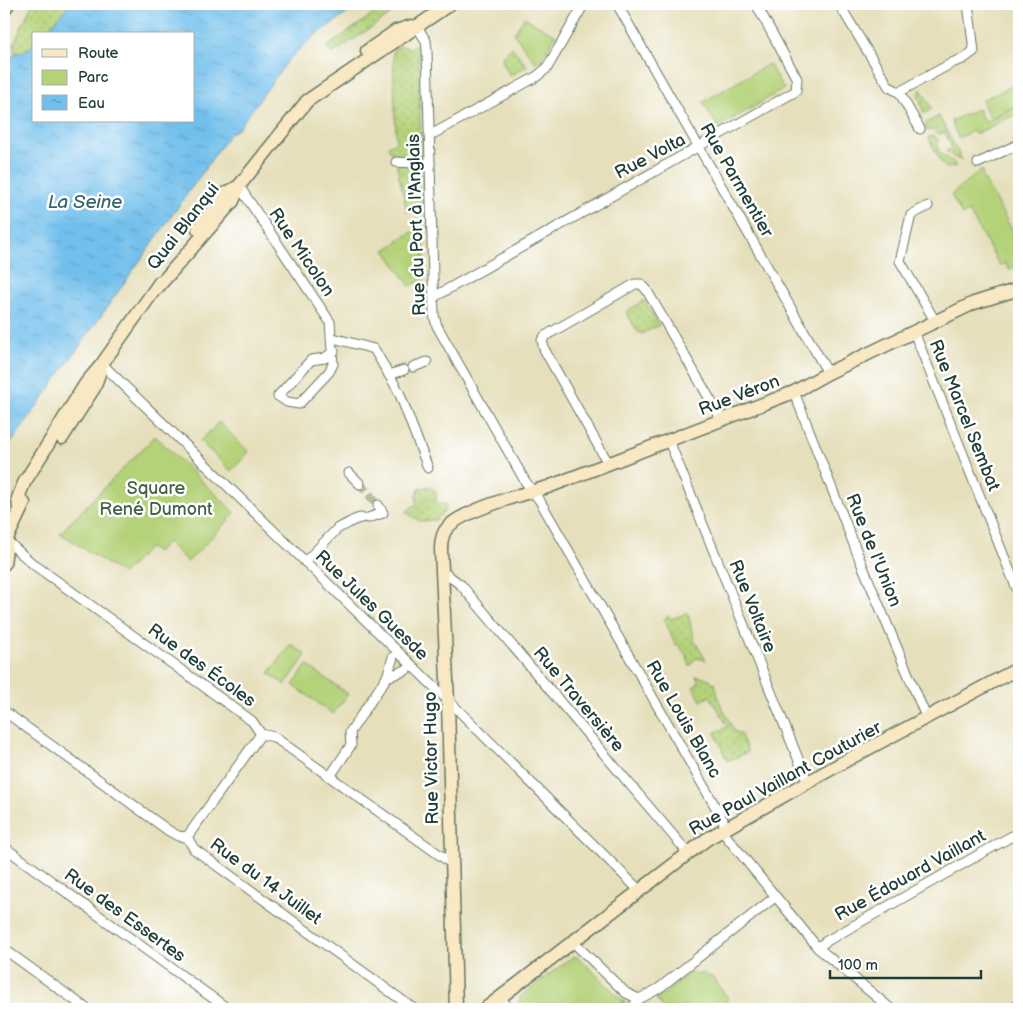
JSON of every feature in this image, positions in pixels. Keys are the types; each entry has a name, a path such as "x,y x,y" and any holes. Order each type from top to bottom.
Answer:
{"street":[{"path":"4,10 8,4"},
{"name":"Quai Blanqui","path":"431,16 444,4"},
{"name":"Quai Blanqui","path":"4,564 5,543 32,484 94,388 102,364 157,288 165,272 226,194 239,186 308,101 401,39 416,25 450,4"},
{"path":"429,136 536,77 547,68 584,4"},
{"name":"Rue Parmentier","path":"617,4 828,373"},
{"name":"Rue Volta","path":"434,296 796,92 797,79 756,4"},
{"path":"839,4 889,87 899,92 920,129"},
{"path":"899,92 963,59 974,51 968,4"},
{"name":"Rue du Port à l'Anglais","path":"416,25 426,41 427,51 436,326 532,491"},
{"path":"978,163 1019,144"},
{"path":"396,162 430,164"},
{"name":"Rue Micolon","path":"239,186 330,322 334,351"},
{"path":"928,206 911,216 900,261 935,321"},
{"path":"608,464 546,353 542,340 545,336 635,284 641,284 646,289 722,420"},
{"name":"Rue Véron","path":"464,516 608,464 794,392 828,373 974,303 1019,289"},
{"name":"Rue Marcel Sembat","path":"914,332 1019,594"},
{"path":"333,338 374,349 398,392 428,468"},
{"path":"334,351 333,364 329,372 298,404 287,402 278,396 311,360 325,358 334,351"},
{"path":"389,375 427,362"},
{"name":"Rue Jules Guesde","path":"102,364 639,890"},
{"name":"Rue de l'Union","path":"794,392 860,560 927,719"},
{"name":"Rue Voltaire","path":"669,441 808,783"},
{"path":"349,473 360,484"},
{"name":"Rue Louis Blanc","path":"532,491 652,693 723,820 726,836 818,948 889,1009"},
{"path":"305,562 338,528 345,526 353,519 383,513 378,505"},
{"name":"Rue Victor Hugo","path":"456,1009 448,702 441,549 444,532 455,521 464,516"},
{"name":"Rue des Écoles","path":"5,543 252,721 261,734 274,737 451,863"},
{"name":"Rue Traversière","path":"442,571 461,585 688,853"},
{"path":"333,772 352,745 350,732 388,677 393,657"},
{"name":"Rue Paul Vaillant Couturier","path":"485,1009 688,853 725,828 1019,668"},
{"path":"388,677 406,670"},
{"name":"Rue du 14 Juillet","path":"6,713 169,831 178,836 187,837 194,849 414,1009"},
{"path":"187,837 261,734"},
{"name":"Rue Édouard Vaillant","path":"818,948 825,942 1019,832"},
{"name":"Rue des Essertes","path":"4,848 228,1009"},
{"path":"631,1009 639,999 658,989 775,897"},
{"path":"573,942 626,992 639,999"},
{"path":"4,949 87,1009"},
{"path":"500,997 509,1009"},
{"path":"1012,1009 1019,1003"}],"green space":[{"path":"32,4 70,4 46,32 32,32 32,46 27,51 14,53 14,44"},
{"path":"387,4 406,4 332,54 327,47"},
{"path":"524,17 556,35 541,60 535,62 514,34"},
{"path":"415,45 418,51 423,210 407,212 396,162 388,146 396,142 393,50 400,46 410,48"},
{"path":"512,47 527,66 510,76 504,66 502,57"},
{"path":"769,64 784,89 718,127 703,102"},
{"path":"1019,83 1019,104 990,118 982,100"},
{"path":"921,89 932,109 924,114 918,94"},
{"path":"1019,106 1019,113 975,134 973,131 958,138 951,121 978,109 984,122"},
{"path":"939,116 962,160 955,158 946,151 952,149 945,132 939,135 933,130 926,131 926,123"},
{"path":"934,136 938,139 939,151 956,166 947,168 942,164 928,137"},
{"path":"980,171 983,171 982,176 1019,242 1019,273 1015,266 1009,270 1005,263 1000,266 969,212 962,215 951,195"},
{"path":"423,227 425,279 410,286 385,250 398,242 397,240"},
{"path":"644,300 659,325 642,334 637,331 626,312"},
{"path":"219,422 249,452 231,471 200,441"},
{"name":"Square René Dumont","path":"155,436 235,513 188,562 167,542 157,552 149,548 123,574 60,533"},
{"path":"430,486 436,492 436,502 447,505 437,520 419,521 406,512 417,503 416,496 419,489"},
{"path":"688,613 694,640 706,660 696,658 690,666 686,655 678,644 675,645 664,619 669,616 671,619"},
{"path":"291,644 306,655 285,685 269,673"},
{"path":"307,665 348,694 333,714 293,685"},
{"path":"696,676 710,679 712,684 715,683 719,701 735,732 740,733 748,752 727,761 715,732 728,727 710,696 701,701 693,687 699,683"},
{"path":"572,957 578,957 626,1004 619,1009 524,1009 519,1005 520,997"},
{"path":"692,971 696,975 704,973 708,977 711,976 728,998 726,1000 733,1009 664,1009 657,1000"}],"water":[{"name":"La Seine","path":"70,4 361,4 314,36 290,58 237,130 231,132 4,453 4,60 32,45 32,122 195,122 195,32 46,32"}],"tunnel":[{"path":"360,484 378,505"}]}
